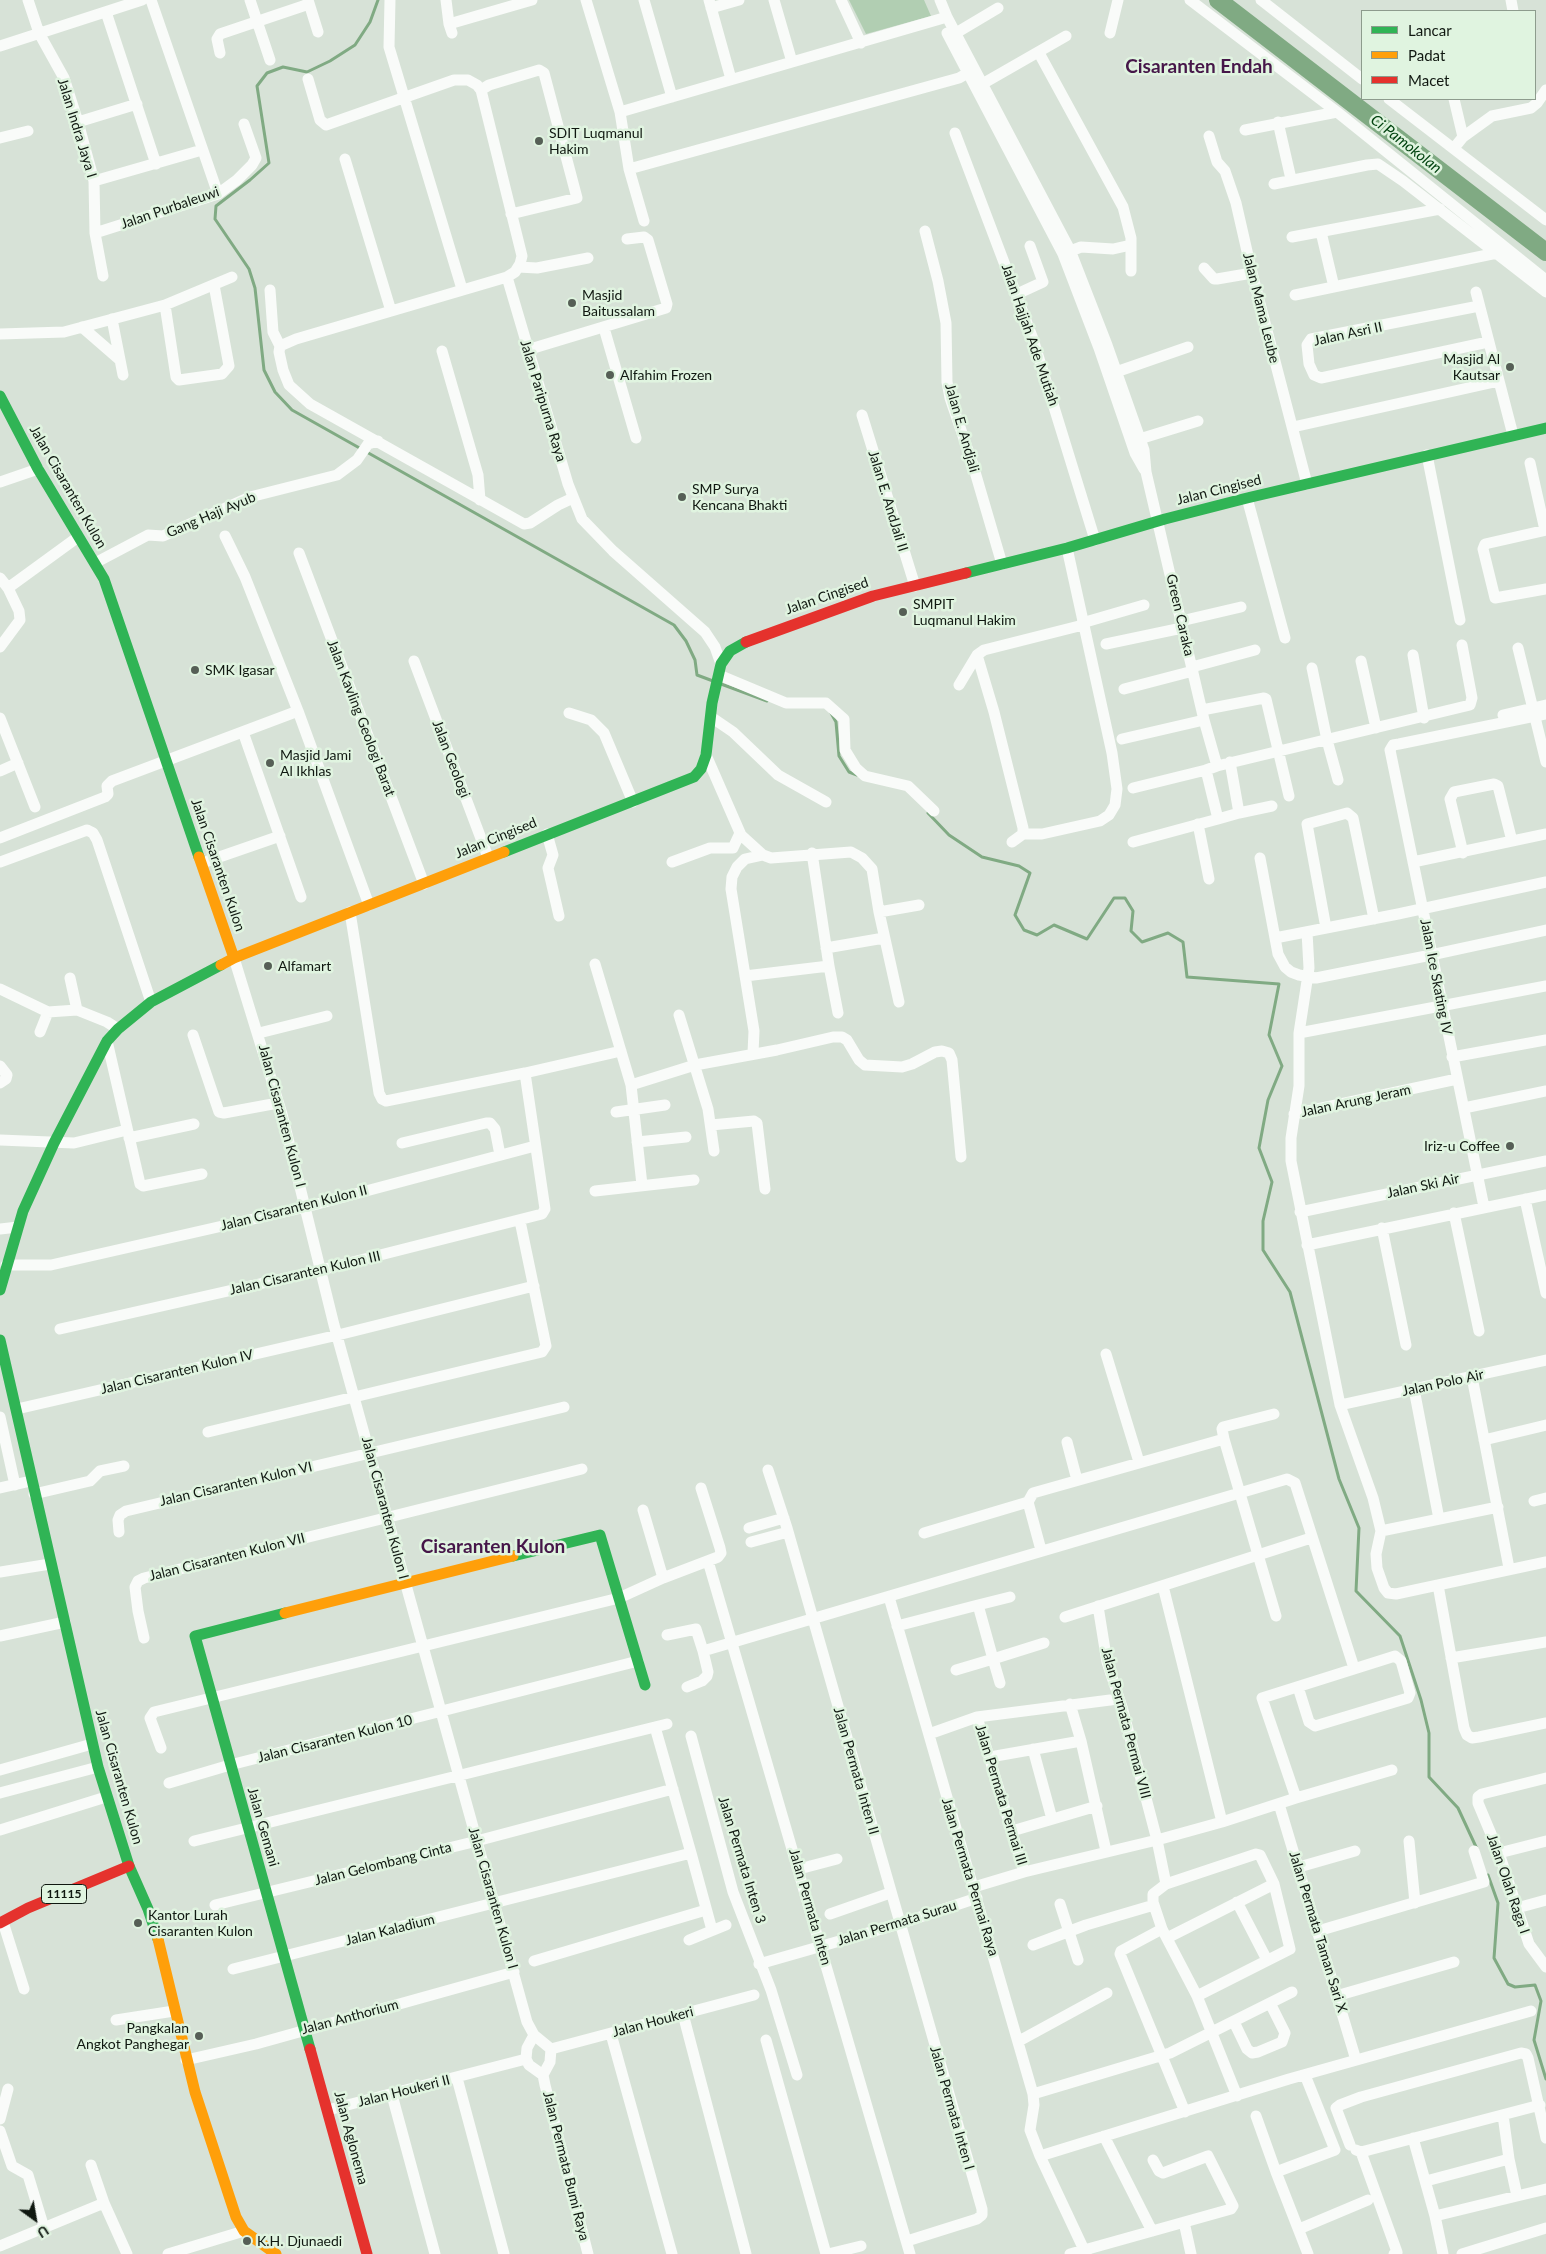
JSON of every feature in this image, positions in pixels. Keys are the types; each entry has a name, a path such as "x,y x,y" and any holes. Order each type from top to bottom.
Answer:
{"main road":[{"name":"Jalan Cisaranten Kulon","path":"0,396 38,469 78,537 96,563 111,597 234,958"},
{"name":"Jalan Cingised","path":"234,958 694,777 701,769 706,755 718,675 730,651 759,636 873,596 1067,548 1158,521 1426,455 1512,431 1546,428"},
{"path":"0,1290 5,1258 54,1143 107,1041 118,1029 151,1002 234,958"},
{"name":"Jalan Cisaranten Kulon","path":"0,1340 4,1380 16,1410 50,1564 106,1797 129,1866 148,1909 157,1936 186,2060 230,2199 244,2231"},
{"path":"406,1581 600,1535 645,1685"},
{"name":"Jalan Gemani","path":"306,2030 195,1638 198,1634 406,1581"},
{"name":"11115","path":"2,1922 28,1908 129,1866"},
{"name":"Jalan Aglonema","path":"306,2030 367,2254"},
{"path":"244,2231 276,2254"}],"street":[{"name":"Jalan Indra Jaya I","path":"28,0 39,33 64,78 94,181 95,233 102,276"},
{"path":"0,46 142,0"},
{"path":"151,0 218,194"},
{"path":"250,0 270,60"},
{"path":"390,0 389,47 462,289"},
{"path":"446,0 451,29 532,0"},
{"path":"586,0 620,112 630,169 644,221"},
{"path":"644,0 672,97"},
{"path":"731,79 710,4 739,0"},
{"path":"774,0 792,62"},
{"path":"841,0 861,43"},
{"path":"932,0 944,19 1066,252 1103,346 1137,444"},
{"path":"940,0 944,19"},
{"path":"1110,33 1118,0"},
{"path":"1190,0 1337,112 1499,249"},
{"path":"1260,0 1361,78"},
{"path":"220,53 217,40 220,34 308,2 318,32"},
{"path":"952,35 998,8"},
{"path":"106,12 156,164"},
{"path":"620,112 944,19"},
{"path":"979,86 1066,36"},
{"path":"1039,53 1123,207 1128,223 1131,245 1131,270"},
{"path":"481,90 489,84 539,70 544,73 577,198 511,214"},
{"path":"630,169 959,78 971,71"},
{"path":"280,346 296,339 391,310 507,277 518,267 522,256 481,90 473,82 461,79 326,125 320,120 308,79"},
{"path":"1454,148 1463,137 1492,116 1530,103 1537,103 1546,90"},
{"path":"1390,100 1546,220"},
{"path":"1454,100 1463,137"},
{"path":"78,122 137,104"},
{"path":"1244,130 1337,112"},
{"path":"1278,122 1291,180"},
{"name":"Jalan Purbaleuwi","path":"95,233 218,194 237,180 252,165 256,158 256,152 244,124"},
{"path":"0,138 28,131"},
{"name":"Jalan Hajjah Ade Mutiah","path":"955,133 1017,294 1053,397 1095,540"},
{"name":"Jalan Mama Leube","path":"1209,136 1217,162 1225,171 1236,203 1252,273 1307,484"},
{"path":"94,181 202,150"},
{"path":"345,159 391,310"},
{"path":"1274,184 1374,164 1384,168 1440,209 1546,280"},
{"path":"1292,237 1440,209"},
{"name":"Jalan E. Andjali","path":"925,231 938,281 946,323 947,382 950,398 1002,564"},
{"path":"1321,232 1334,287"},
{"path":"527,350 663,310 667,307 648,240 644,237 627,239"},
{"path":"1066,252 1081,247 1113,249 1131,245"},
{"path":"1017,294 1043,282 1030,246"},
{"path":"1295,295 1499,249"},
{"path":"518,267 536,268 588,258"},
{"path":"1511,258 1546,292"},
{"path":"1204,268 1214,279 1252,273"},
{"path":"0,334 48,333 82,327 165,304 232,277"},
{"name":"Jalan Paripurna Raya","path":"507,277 527,350 573,498 582,519 594,534 705,632 715,647 718,675"},
{"path":"165,304 176,377 179,380 222,374 229,366 214,285"},
{"path":"270,290 274,332 280,346 280,360 283,370 289,385 310,404 526,525 573,498"},
{"path":"1476,292 1512,431"},
{"name":"Jalan Asri II","path":"1479,306 1311,339 1307,345 1310,364 1314,375 1321,378 1488,342"},
{"path":"112,319 123,375"},
{"path":"82,327 120,360"},
{"path":"604,328 636,438"},
{"path":"1103,346 1116,372 1137,444"},
{"path":"1116,372 1188,347"},
{"path":"442,351 478,475 480,500"},
{"path":"1292,427 1498,381"},
{"name":"Jalan E. AndJali II","path":"862,415 915,586"},
{"path":"1137,444 1198,421"},
{"name":"Gang Haji Ayub","path":"96,563 148,535 163,536 250,497 337,475 348,468 365,450 378,441"},
{"name":"Green Caraka","path":"1137,444 1146,472 1203,715 1217,766"},
{"path":"1426,455 1460,620"},
{"path":"1530,464 1545,530 1485,544 1483,548 1495,598 1546,588"},
{"path":"0,482 38,469"},
{"path":"1247,498 1286,638"},
{"path":"225,536 245,577 298,711 369,905"},
{"path":"8,588 78,537"},
{"path":"1012,842 1023,834 1042,834 1100,820 1109,815 1115,805 1117,789 1112,753 1067,548"},
{"name":"Jalan Kavling Geologi Barat","path":"299,553 424,884"},
{"path":"0,578 8,588 19,611 20,620 0,647"},
{"path":"959,685 977,655 984,650 1083,624 1144,605"},
{"path":"1106,644 1241,607"},
{"path":"1133,788 1206,770 1230,762 1470,706 1472,702 1462,645"},
{"path":"1518,648 1536,714 1546,762"},
{"path":"1124,689 1255,650"},
{"path":"1413,654 1424,718"},
{"path":"977,655 994,712 1023,834"},
{"name":"Jalan Geologi","path":"414,661 488,857"},
{"path":"1361,661 1376,728"},
{"path":"1312,668 1327,740 1338,780"},
{"path":"718,675 786,703 826,703 844,719 845,750 856,768 865,776 908,786 934,811"},
{"path":"1122,739 1264,698 1289,796"},
{"path":"1503,715 1536,714 1546,706"},
{"path":"0,838 105,797 108,794 109,783 298,711"},
{"path":"569,713 591,720 604,732 633,802"},
{"name":"Jalan Ice Skating IV","path":"1484,1207 1431,956 1391,747 1536,714"},
{"path":"711,717 733,732 778,775 826,802"},
{"path":"0,718 35,807"},
{"path":"242,732 301,896"},
{"path":"706,755 741,834 745,859"},
{"path":"1230,762 1239,813"},
{"path":"0,771 18,763"},
{"path":"1206,770 1218,819"},
{"path":"1463,853 1450,799 1454,792 1494,784 1498,786 1512,841"},
{"path":"1133,842 1272,806"},
{"path":"1326,928 1307,824 1346,813 1353,818 1374,919"},
{"path":"1198,824 1209,879"},
{"path":"0,862 87,830 93,833 98,840 151,1002"},
{"path":"547,834 553,854 548,868 559,916"},
{"path":"741,834 763,855 771,858 851,852 862,858 872,869 898,1002"},
{"path":"672,862 710,848 733,848 741,834"},
{"path":"1413,862 1546,834"},
{"path":"202,863 280,836"},
{"path":"812,854 838,1013"},
{"path":"753,1053 754,1031 730,889 732,877 745,859 763,855"},
{"path":"1260,858 1278,954 1285,967 1291,972 1308,977 1316,978 1431,956 1546,930"},
{"path":"1275,938 1546,882"},
{"path":"879,912 919,905"},
{"path":"350,912 379,1093 382,1099 386,1101 525,1073 621,1051"},
{"path":"1294,1114 1298,1086 1299,1034 1310,956 1307,932"},
{"path":"826,948 884,938"},
{"name":"Jalan Cisaranten Kulon I","path":"234,958 278,1103 354,1398 371,1453 440,1712 514,1972 526,2022 534,2035 551,2049"},
{"path":"595,964 631,1085 642,1185"},
{"path":"745,976 829,966"},
{"path":"70,978 77,1010"},
{"path":"1299,1034 1546,986"},
{"path":"0,989 48,1012 77,1010 107,1022 118,1029"},
{"path":"40,1032 48,1012"},
{"path":"680,1015 712,1125 714,1151"},
{"path":"258,1033 328,1016"},
{"path":"194,1035 219,1112 224,1114 278,1103"},
{"path":"631,1085 695,1065 777,1050 833,1037 842,1037 848,1040 859,1060 865,1065 902,1067 935,1052 942,1051 949,1054 952,1060 961,1157"},
{"path":"1452,1057 1546,1040"},
{"path":"107,1041 140,1184 143,1186 202,1174"},
{"path":"0,1066 7,1074 6,1079 0,1083"},
{"path":"525,1073 535,1146"},
{"name":"Jalan Arung Jeram","path":"1381,1531 1373,1498 1340,1405 1291,1161 1294,1114 1457,1079"},
{"path":"1464,1108 1546,1091"},
{"path":"616,1112 664,1105"},
{"path":"712,1125 754,1121 758,1124 765,1189"},
{"path":"402,1144 486,1123 495,1129 500,1156"},
{"path":"0,1140 54,1143 74,1142 194,1124"},
{"path":"637,1142 686,1136"},
{"name":"Jalan Cisaranten Kulon II","path":"5,1258 52,1265 306,1207 535,1146"},
{"name":"Jalan Cisaranten Kulon III","path":"60,1330 321,1270 542,1214 545,1209 535,1146"},
{"name":"Jalan Ski Air","path":"1300,1212 1546,1161"},
{"path":"595,1191 694,1180"},
{"path":"1307,1245 1546,1195"},
{"path":"1525,1199 1546,1293"},
{"path":"1454,1213 1479,1331"},
{"path":"208,1432 542,1352 546,1346 520,1221"},
{"path":"0,1229 18,1227"},
{"path":"1382,1228 1406,1345"},
{"name":"Jalan Cisaranten Kulon IV","path":"16,1410 338,1335 534,1286"},
{"path":"1106,1354 1139,1462"},
{"name":"Jalan Polo Air","path":"1340,1405 1546,1360"},
{"path":"1472,1377 1509,1568"},
{"path":"1414,1389 1439,1519"},
{"name":"Jalan Cisaranten Kulon VI","path":"119,1532 118,1520 120,1515 126,1511 564,1407"},
{"path":"1274,1414 1223,1427 1222,1429 1276,1616"},
{"path":"0,1417 15,1484"},
{"path":"1484,1440 1546,1425"},
{"path":"1042,1550 1028,1502 1033,1493 1224,1438"},
{"path":"1066,1442 1077,1480"},
{"path":"34,1494 90,1481 100,1471 124,1466"},
{"path":"388,1517 582,1469"},
{"name":"Jalan Permata Inten II","path":"768,1470 784,1518 900,1924"},
{"path":"703,1651 1287,1479 1296,1483 1354,1668"},
{"path":"0,1488 31,1481"},
{"path":"161,1748 150,1718 154,1712 619,1598 663,1578 718,1557 721,1553 701,1488"},
{"path":"924,1533 1028,1502"},
{"path":"1498,1507 1381,1531 1376,1554 1377,1568 1384,1588 1388,1593 1396,1594 1509,1568 1546,1562"},
{"path":"643,1510 663,1578"},
{"name":"Jalan Cisaranten Kulon VII","path":"144,1638 135,1586 144,1578 388,1517"},
{"path":"749,1528 784,1518"},
{"path":"751,1542 788,1532"},
{"path":"1064,1617 1312,1538"},
{"name":"Jalan Permata Inten","path":"708,1561 822,1946 910,2254"},
{"path":"0,1572 50,1564"},
{"path":"1438,1585 1467,1735 1472,1738 1479,1737 1546,1723"},
{"path":"1163,1586 1222,1822"},
{"path":"897,1626 1010,1597"},
{"name":"Jalan Permata Permai Raya","path":"888,1598 1019,2041 1033,2094 1034,2105 1030,2130 1040,2156 1085,2252"},
{"path":"978,1606 1000,1683"},
{"name":"Jalan Permata Permai VIII","path":"1098,1606 1107,1662 1157,1840 1166,1884"},
{"path":"0,1636 64,1622"},
{"path":"668,1635 696,1629 708,1672 702,1681 688,1686"},
{"path":"1451,1658 1546,1642"},
{"path":"956,1670 1044,1643"},
{"path":"1296,1798 1262,1698 1394,1656 1401,1661 1410,1693 1408,1698 1315,1726 1309,1722 1298,1687"},
{"name":"Jalan Cisaranten Kulon 10","path":"169,1783 230,1765 638,1661"},
{"path":"929,1734 977,1717 1118,1699"},
{"path":"1070,1704 1097,1806 1106,1851"},
{"name":"Jalan Permata Permai III","path":"977,1717 1024,1872"},
{"path":"194,1841 458,1774 661,1726 673,1789 712,1930"},
{"name":"Jalan Permata Inten 3","path":"691,1736 733,1892 759,1964 771,1990 797,2075"},
{"path":"990,1757 1081,1742"},
{"path":"0,1770 92,1744"},
{"path":"1033,1749 1052,1818"},
{"path":"0,1793 98,1767"},
{"name":"Jalan Permata Surau","path":"759,1964 900,1924 1024,1872 1157,1840 1222,1822 1392,1770"},
{"name":"Jalan Olah Raga I","path":"1546,1778 1482,1794 1478,1797 1478,1803 1499,1853 1528,1944 1546,1967"},
{"name":"Jalan Gelombang Cinta","path":"215,1905 267,1894 673,1789"},
{"path":"0,1830 106,1797"},
{"name":"Jalan Permata Taman Sari X","path":"1279,1804 1356,2060"},
{"path":"1012,1831 1097,1806"},
{"path":"1410,1841 1415,1903"},
{"path":"1499,1853 1546,1841"},
{"path":"1298,1867 1355,1851"},
{"path":"1318,1932 1484,1882 1474,1851"},
{"name":"Jalan Kaladium","path":"233,1970 691,1853"},
{"path":"1196,1996 1286,1951 1290,1946 1274,1884 1263,1857 1256,1854 1166,1884 1153,1894 1154,1905 1165,1933 1213,2033 1237,2096"},
{"path":"799,1869 837,1859"},
{"path":"1185,2112 1120,1954 1121,1951 1237,1902 1274,1884"},
{"path":"830,1914 890,1893"},
{"path":"1517,1908 1546,1900"},
{"path":"1237,1902 1267,1960"},
{"path":"1060,1904 1070,1930 1078,1960"},
{"path":"1033,1945 1070,1930 1154,1905"},
{"path":"534,1961 706,1910"},
{"path":"2,1922 24,1989"},
{"name":"Jalan Permata Inten I","path":"900,1924 982,2209 982,2215 977,2219 907,2241"},
{"path":"689,1940 726,1925"},
{"path":"1336,1996 1454,1962"},
{"name":"Jalan Anthorium","path":"186,2060 306,2030 514,1972"},
{"path":"1033,2094 1161,2056 1213,2033 1292,1992"},
{"path":"1019,2041 1107,1993"},
{"name":"Jalan Houkeri","path":"551,2049 754,1995"},
{"path":"1234,2022 1247,2049 1252,2053 1282,2042 1285,2033 1270,2003"},
{"path":"1040,2156 1305,2075 1531,2011"},
{"path":"116,2020 174,2012"},
{"path":"683,2014 709,2106 746,2254"},
{"path":"611,2034 672,2254"},
{"path":"534,2035 528,2048 526,2059 529,2065 543,2075"},
{"path":"766,2040 827,2254 861,2246"},
{"name":"Jalan Permata Bumi Raya","path":"551,2049 550,2062 543,2075 588,2254"},
{"path":"1318,2106 1336,2108 1361,2097 1521,2053 1526,2054 1528,2058 1546,2138"},
{"path":"457,2078 526,2059"},
{"path":"1305,2075 1335,2150"},
{"name":"Jalan Houkeri II","path":"328,2110 457,2078 504,2254"},
{"path":"0,2119 8,2089"},
{"path":"392,2094 435,2254"},
{"path":"1361,2152 1540,2105"},
{"path":"1336,2108 1350,2145 1361,2152 1396,2253"},
{"path":"1503,2115 1509,2159 1517,2196"},
{"path":"1256,2116 1308,2254"},
{"path":"0,2131 12,2166 28,2175 44,2228"},
{"path":"1104,2136 1152,2231"},
{"path":"1413,2138 1426,2181 1443,2254"},
{"path":"1276,2172 1350,2145"},
{"path":"1070,2254 1085,2252 1231,2209 1233,2204 1208,2156 1163,2173 1159,2171 1153,2160"},
{"path":"1426,2181 1509,2159"},
{"path":"91,2165 104,2203 127,2254"},
{"path":"1435,2216 1546,2189"},
{"path":"1299,2229 1368,2200"},
{"path":"0,2246 104,2203"},
{"path":"1184,2222 1191,2254"},
{"path":"1462,2254 1546,2228"},
{"path":"168,2254 244,2231"}],"green space":[{"path":"849,0 924,0 931,16 866,34"}],"waterway":[{"path":"378,0 370,22 355,45 330,61 307,72 283,67 267,73 257,86 269,163 216,206 215,219 249,269 255,288 264,370 275,392 292,410 674,625 686,641 695,660 697,675 713,681"},
{"name":"Ci Pamokolan","path":"1218,0 1546,252"},
{"path":"721,684 767,701"},
{"path":"831,713 836,722 839,756 849,772 857,775"},
{"path":"928,813 949,835 982,857 1019,866 1030,873 1015,915 1024,930 1037,935 1054,925 1087,939 1114,898 1125,898 1133,911 1131,931 1142,942 1168,933 1183,942 1187,977 1279,984 1269,1035 1282,1066 1268,1100 1259,1148 1272,1182 1263,1221 1263,1250 1290,1292 1339,1479 1359,1528 1356,1591 1400,1636 1421,1700 1429,1733 1429,1777 1458,1808 1477,1849"},
{"path":"1488,1875 1498,1903 1494,1958 1508,1984 1515,1987 1535,1985 1541,2001 1534,2040 1546,2079"}],"traffic: fast":[{"path":"0,396 38,469 104,579 199,857"},
{"path":"966,573 1067,548 1165,519 1247,498 1546,428"},
{"path":"504,852 694,777 701,769 706,755 712,703 721,664 730,651 746,642"},
{"path":"0,1290 23,1211 54,1143 107,1041 118,1029 151,1002 221,965"},
{"path":"0,1340 98,1767 129,1866 148,1909 158,1939"},
{"path":"513,1556 600,1535 645,1685"},
{"path":"285,1613 195,1636 310,2049"}],"traffic: slow":[{"path":"221,965 234,958 504,852"},
{"path":"199,857 234,958"},
{"path":"285,1613 513,1556"},
{"path":"158,1939 195,2092 236,2217 244,2231 276,2254"}],"traffic: jam":[{"path":"746,642 873,596 966,573"},
{"path":"0,1923 28,1908 129,1866"},
{"path":"310,2049 367,2254"}],"place":[{"name":"SDIT Luqmanul Hakim","path":"539,141"},
{"name":"Masjid Baitussalam","path":"572,303"},
{"name":"Masjid Al Kautsar","path":"1510,367"},
{"name":"Alfahim Frozen","path":"610,375"},
{"name":"SMP Surya Kencana Bhakti","path":"682,497"},
{"name":"SMPIT Luqmanul Hakim","path":"903,612"},
{"name":"SMK Igasar","path":"195,670"},
{"name":"Masjid Jami Al Ikhlas","path":"270,763"},
{"name":"Alfamart","path":"268,966"},
{"name":"Iriz-u Coffee","path":"1510,1146"},
{"name":"Kantor Lurah Cisaranten Kulon","path":"138,1923"},
{"name":"Pangkalan Angkot Panghegar","path":"199,2036"},
{"name":"K.H. Djunaedi","path":"247,2241"}],"district":[{"name":"Cisaranten Endah","path":"1199,67"},
{"name":"Cisaranten Kulon","path":"493,1547"}]}
